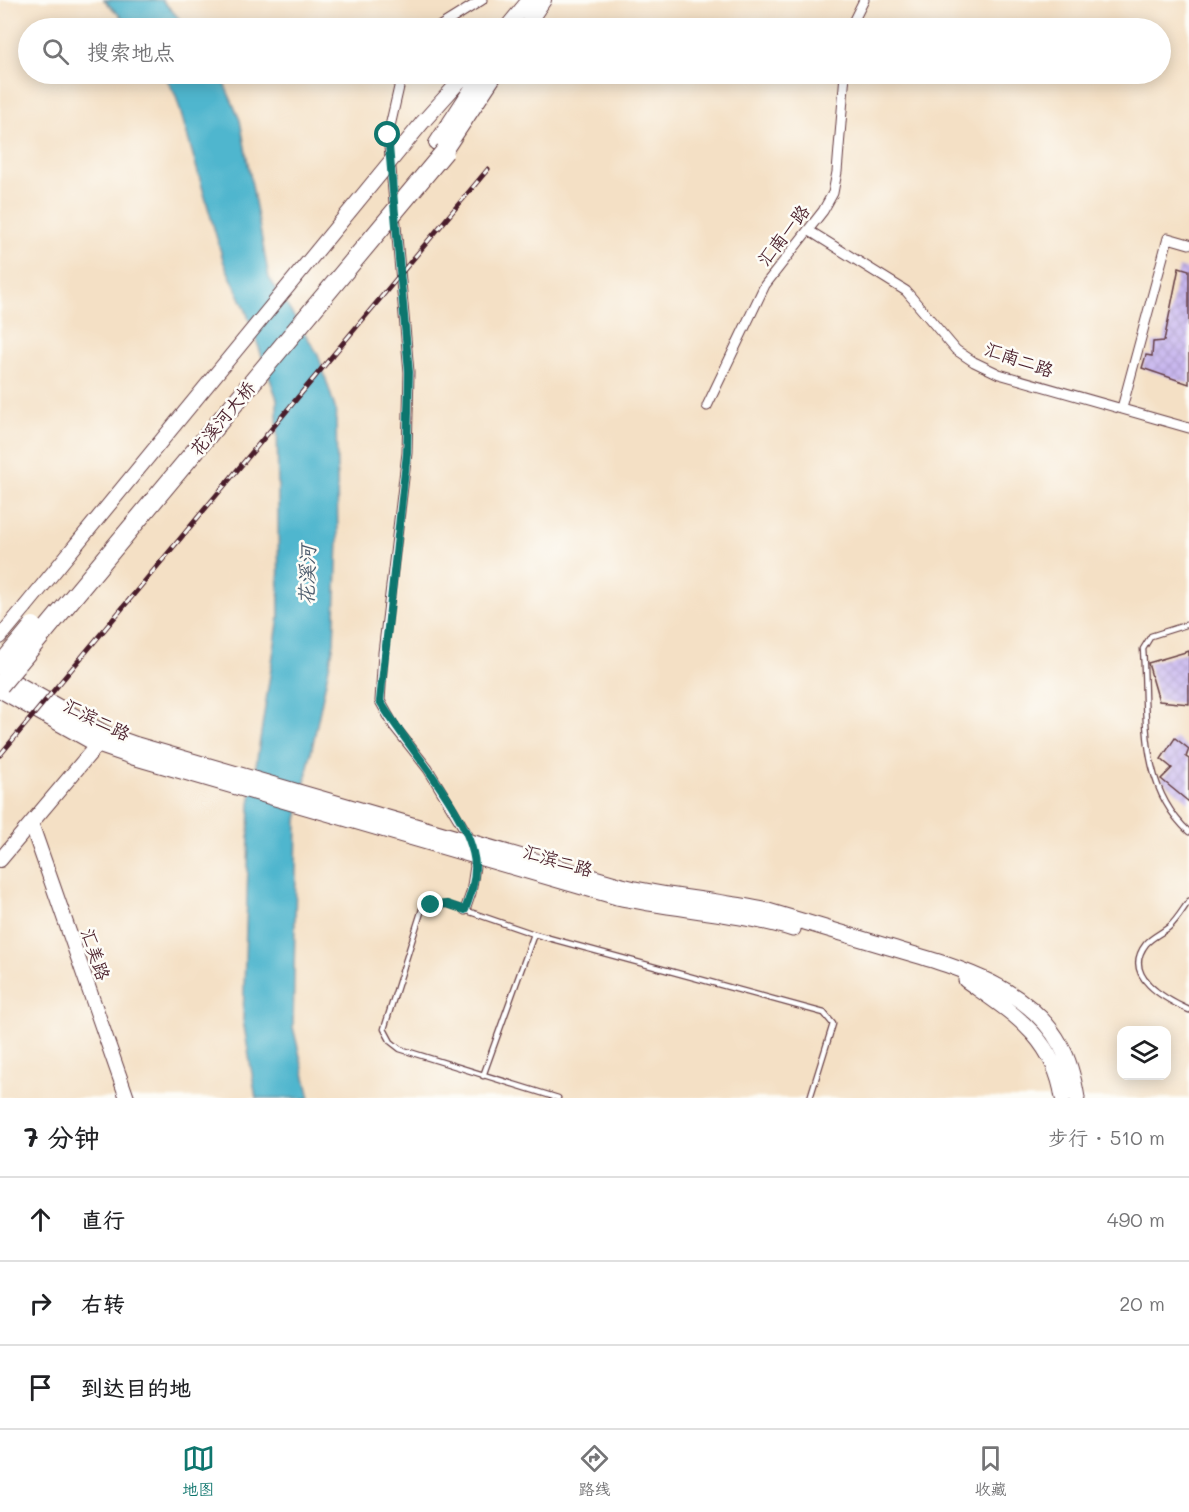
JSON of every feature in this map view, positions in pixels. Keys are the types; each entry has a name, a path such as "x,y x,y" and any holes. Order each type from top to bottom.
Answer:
{"highway":[{"name":"花溪河大桥","path":"0,666 440,147"},
{"name":"花溪河大桥","path":"0,688 440,147"}],"main road":[{"path":"532,18 544,0"},
{"path":"516,18 526,5"},
{"name":"花溪河大桥","path":"0,637 422,123 457,84"},
{"path":"440,147 475,84"},
{"path":"440,147 488,84"},
{"path":"0,674 102,739 0,860"},
{"name":"汇滨二路","path":"0,688 102,739 135,751 620,892 738,904 768,916 967,975 1015,998 1041,1020 1061,1045 1073,1073 1077,1098"},
{"name":"汇美路","path":"31,823 127,1098"},
{"name":"汇滨二路","path":"967,975 1033,1031 1048,1052 1060,1079 1063,1098"}],"street":[{"path":"453,18 482,0"},
{"path":"855,18 864,0"},
{"path":"400,84 388,135 409,372 407,453 380,701 394,726 428,769 469,837 475,866 471,893 465,910"},
{"name":"汇南一路","path":"707,406 765,285 808,230 832,193 837,172 843,84"},
{"name":"汇南二路","path":"808,230 906,291 956,350 974,363 999,374 1189,428"},
{"path":"1122,408 1168,238 1189,244"}],"lane":[{"path":"1189,624 1151,636 1143,649 1148,752 1160,795 1176,820 1189,832"},
{"path":"1189,901 1171,926 1147,943 1139,959 1140,974 1159,996 1189,1010"},
{"path":"558,1098 400,1049 391,1042 384,1029 422,909 447,904 534,934 824,1013 833,1024 810,1098"},
{"path":"483,1076 534,934"}],"water":[{"path":"104,0 162,0 179,18 122,18"},
{"name":"花溪河","path":"169,84 224,84 240,120 269,278 318,354 336,411 338,540 334,643 297,820 293,1027 310,1098 256,1098 243,1020 250,804 279,617 277,399 245,308 224,263 176,96"}],"building":[{"path":"1179,267 1189,270 1189,384 1142,368 1146,355 1152,356 1153,342 1164,341"},
{"path":"1189,651 1189,704 1159,701 1148,663"},
{"path":"1175,738 1189,749 1186,757 1189,759 1189,802 1161,779 1172,768 1161,759"}],"railway":[{"path":"0,755 488,169"}],"route":[{"path":"388,135 409,372 407,453 383,653 380,701 394,726 428,769 469,837 475,866 471,893 465,910 447,904 431,905"}]}
